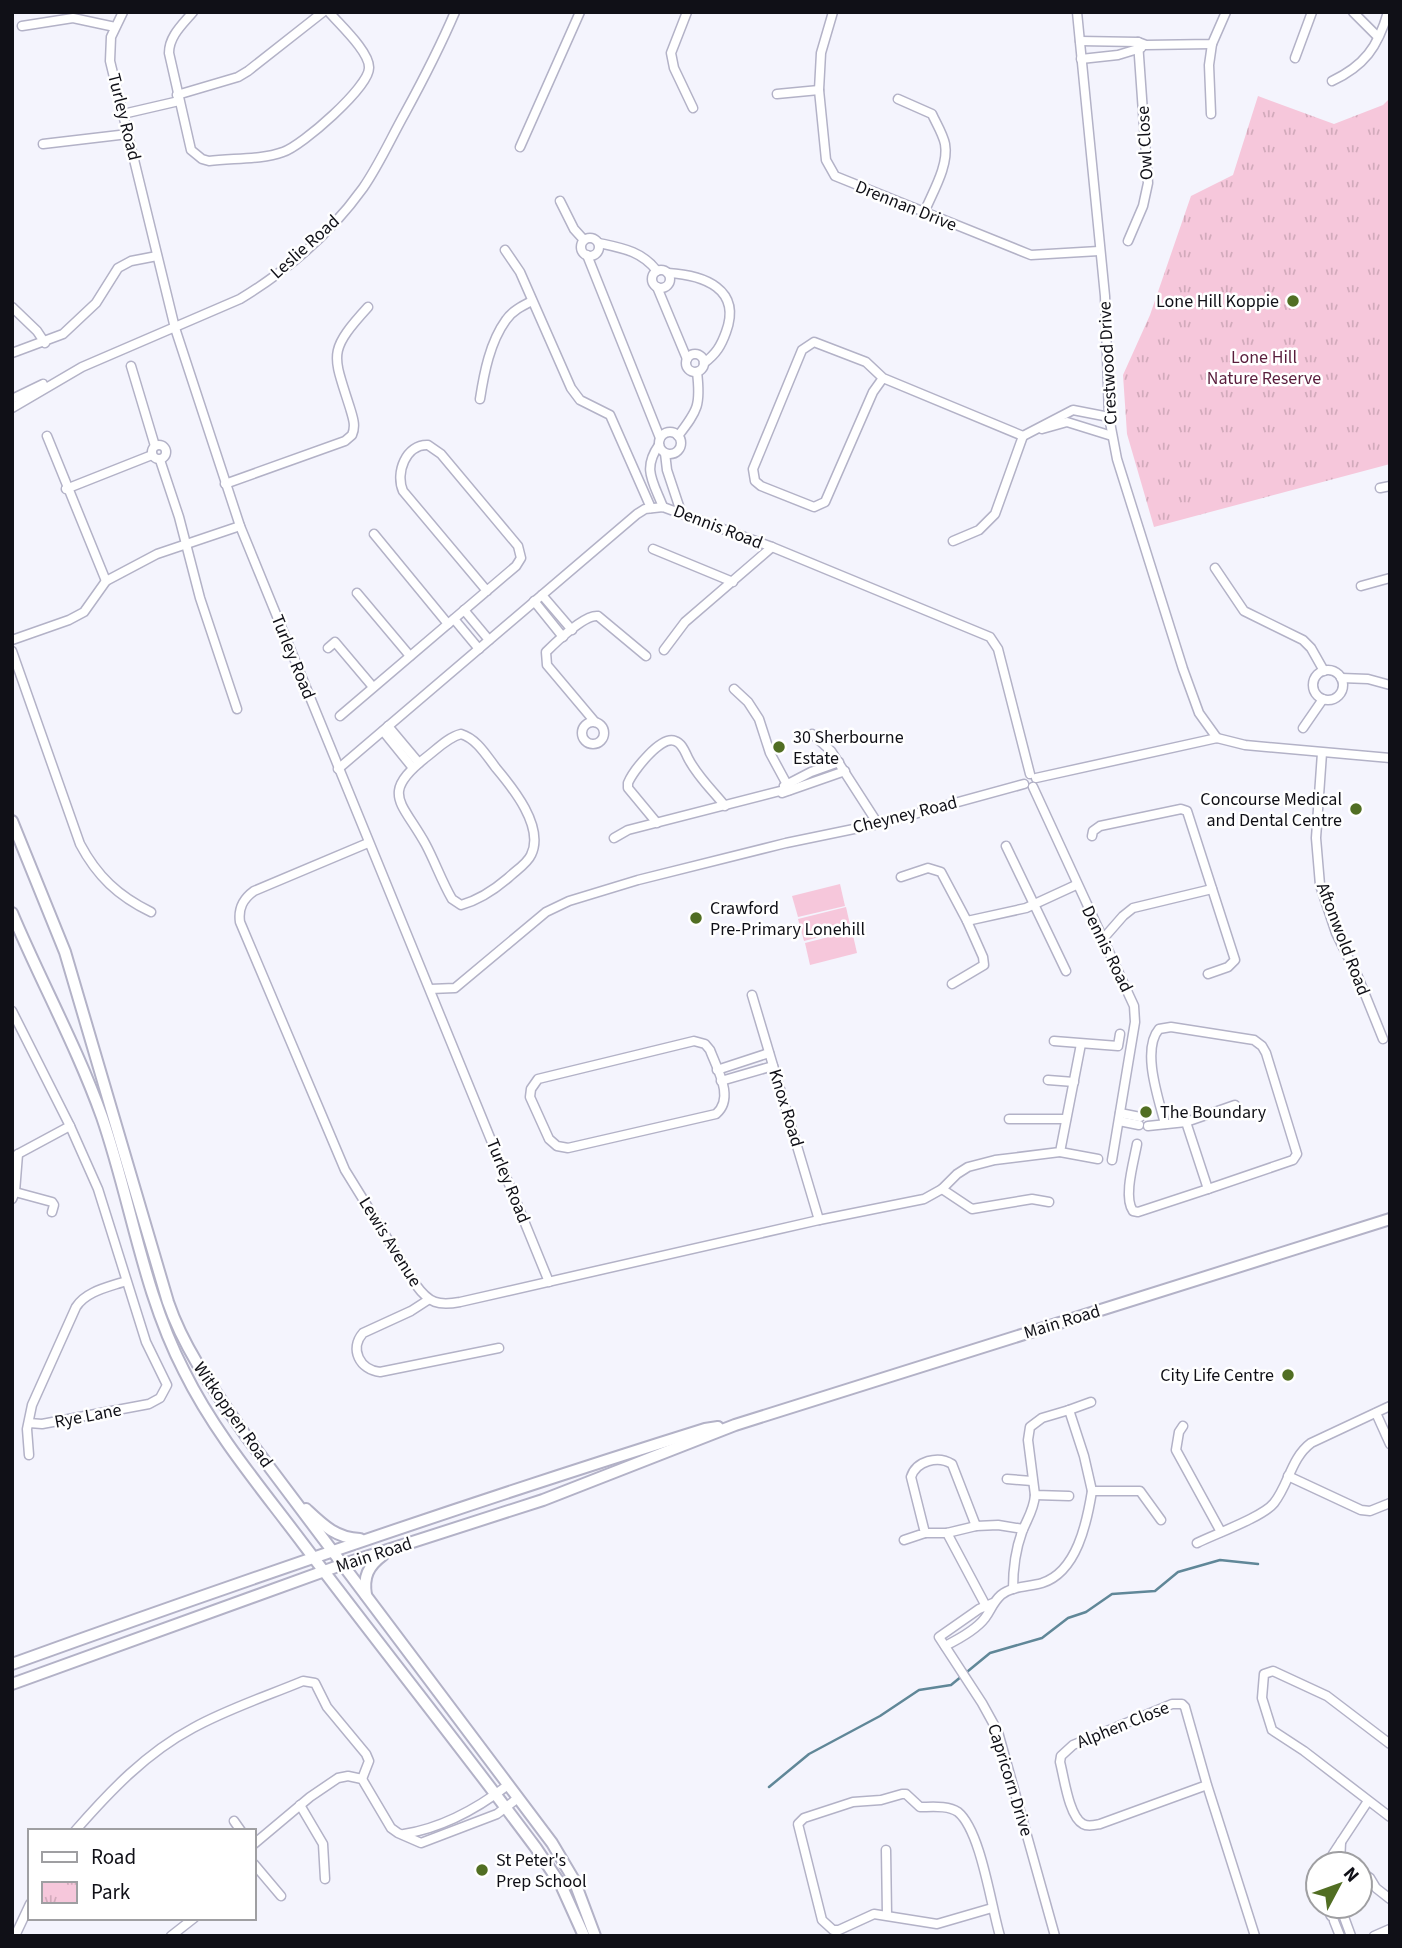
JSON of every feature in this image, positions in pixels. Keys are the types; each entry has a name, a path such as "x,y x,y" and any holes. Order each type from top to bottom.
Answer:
{"main road":[{"name":"Witkoppen Road","path":"12,821 65,952 172,1315 201,1371 331,1552 558,1852 574,1880 595,1936"},
{"name":"Witkoppen Road","path":"12,913 91,1087 152,1290 179,1362 221,1432 324,1572 506,1807 561,1885 584,1936"},
{"name":"Main Road","path":"12,1684 341,1565 543,1500 735,1425 1390,1219"},
{"name":"Main Road","path":"12,1664 364,1540 705,1429 735,1425"},
{"path":"288,1493 335,1535 345,1539 364,1540"},
{"path":"366,1598 364,1581 368,1570 376,1560 391,1550"}],"street":[{"name":"Turley Road","path":"122,12 109,44 109,53 175,328 225,484 368,843 550,1282"},
{"path":"193,12 175,34 169,47 191,150 209,161 275,154 294,147 325,123 353,94 370,67 365,54 329,12"},
{"path":"123,114 238,77 323,12"},
{"name":"Leslie Road","path":"12,399 90,363 217,311 261,287 304,254 336,222 381,159 436,55 455,12"},
{"path":"520,146 580,12"},
{"path":"687,12 671,53 674,68 693,108"},
{"name":"Drennan Drive","path":"833,12 821,53 819,90 826,160 831,171 840,179 1031,255 1099,251"},
{"name":"Crestwood Drive","path":"1077,12 1108,351 1109,417 1112,436 1117,460 1183,669 1199,713 1217,738"},
{"path":"1211,114 1209,65 1212,44 1226,12"},
{"path":"1295,58 1312,12"},
{"path":"1353,12 1378,37"},
{"path":"1332,81 1352,72 1362,63 1378,37 1388,12"},
{"path":"22,26 73,18 115,27"},
{"path":"1080,41 1141,45 1212,44"},
{"path":"1081,59 1118,55 1141,45"},
{"name":"Owl Close","path":"1128,241 1143,206 1148,183 1141,45"},
{"path":"777,94 819,90"},
{"path":"898,99 932,114 944,139 946,154 925,213"},
{"path":"43,144 128,134"},
{"path":"560,201 574,229 584,240"},
{"path":"657,271 650,262 631,251 599,243 592,237 584,240 581,248 587,255 665,453 681,512"},
{"path":"587,255 592,256 597,252 599,243"},
{"path":"505,250 520,272 571,388 580,400 610,415 651,508"},
{"path":"12,353 45,343 63,334 90,309 101,296 112,275 124,263 157,256"},
{"path":"657,271 685,274 715,285 729,303 731,318 722,343 718,351 697,372 687,368 687,359 653,283 652,278 657,271"},
{"path":"657,287 668,285 668,273"},
{"path":"481,399 484,378 496,339 506,320 516,310 532,301"},
{"path":"12,307 37,331 45,343"},
{"path":"225,484 345,441 352,435 354,421 335,357 344,337 368,307"},
{"path":"883,378 869,401 825,502 814,507 761,486 755,481 752,470 805,346 814,342 866,362 883,378 1023,436"},
{"path":"687,359 697,354 702,357 704,363"},
{"path":"131,366 200,598 237,709"},
{"path":"678,436 696,409 700,395 697,372"},
{"name":"Leslie Road","path":"12,408 59,379"},
{"path":"953,541 979,530 995,514 1023,436 1054,418 1075,410 1109,417"},
{"path":"1036,429 1067,422 1112,436"},
{"path":"663,507 648,466 650,457 668,433 678,436"},
{"path":"47,436 66,489 106,582"},
{"path":"665,453 673,454 678,450 681,443 678,436"},
{"path":"340,716 373,687 487,591 516,566 521,551 440,454 428,445 416,447 407,456 400,472 403,491 487,591"},
{"path":"66,489 156,454"},
{"path":"653,482 670,478"},
{"path":"1380,488 1390,486"},
{"name":"Dennis Road","path":"338,769 636,514 663,507 772,547 990,637 999,649 1033,776"},
{"path":"12,640 79,615 88,608 106,582 143,561 185,543 240,526"},
{"path":"374,534 479,649"},
{"path":"664,650 685,622 772,547"},
{"path":"653,549 733,582"},
{"path":"1215,568 1244,611 1303,640 1311,648 1324,671"},
{"path":"1361,586 1390,578"},
{"path":"357,593 410,656"},
{"path":"542,595 572,630"},
{"path":"534,601 563,637"},
{"path":"464,610 489,640"},
{"path":"595,722 547,665 546,652 589,616 598,616 646,656"},
{"path":"328,648 335,642 373,687"},
{"path":"12,651 80,844 90,862 114,890 151,912"},
{"path":"1324,671 1334,671 1341,678 1340,693 1332,699 1318,696 1314,687 1315,677 1324,671"},
{"path":"1341,678 1368,679 1390,685"},
{"path":"734,689 748,702 759,719 786,789"},
{"path":"1303,728 1323,699"},
{"path":"386,729 416,765"},
{"path":"461,734 469,737 524,805 533,839 532,854 492,891 471,902 461,905 452,899 424,841 403,811 399,800 400,783 416,765 461,734"},
{"path":"812,734 826,745 839,762 878,824"},
{"path":"1033,776 1037,783 1028,788 1024,779 1033,776 1217,738 1245,745 1390,758"},
{"path":"657,823 628,788 628,783 655,748 668,740 676,741 681,746 725,806"},
{"name":"Aftonwold Road","path":"1322,753 1316,847 1320,885 1336,933 1358,977 1382,1040"},
{"path":"786,789 811,772 839,762"},
{"path":"614,838 628,830 725,806 845,771"},
{"name":"Cheyney Road","path":"430,989 455,988 546,912 569,901 638,880 786,843 878,824 1024,784"},
{"name":"Dennis Road","path":"1033,787 1130,997 1135,1014 1112,1160"},
{"path":"1092,836 1093,831 1100,826 1185,809 1235,960 1228,967 1208,974"},
{"name":"Lewis Avenue","path":"368,843 254,891 245,897 239,913 240,922 345,1170 428,1300 453,1303 819,1220 924,1199 942,1189 957,1174 978,1164 1060,1152 1098,1159"},
{"path":"1006,846 1066,971"},
{"path":"901,877 928,868 937,869 945,877 967,921 984,965 951,984"},
{"path":"967,921 1034,905 1076,885"},
{"path":"1102,940 1133,908 1212,889"},
{"name":"Knox Road","path":"752,995 819,1220"},
{"name":"Rye Lane","path":"12,1011 70,1126 98,1189 146,1342 167,1385 163,1394 149,1404 42,1424 29,1423 33,1405 78,1302 89,1294 126,1281"},
{"path":"1137,1144 1129,1196 1130,1206 1133,1211 1138,1212 1293,1160 1297,1154 1262,1046 1250,1040 1171,1027 1159,1029 1154,1041 1149,1123"},
{"path":"1054,1041 1118,1046 1120,1034"},
{"path":"694,1041 708,1047 717,1070 725,1100 720,1111 712,1116 568,1147 557,1146 549,1139 530,1097 533,1086 542,1077 694,1041"},
{"path":"1060,1152 1081,1044"},
{"path":"717,1070 769,1054"},
{"path":"721,1081 773,1066"},
{"path":"1048,1080 1074,1082"},
{"path":"1119,1117 1149,1123 1186,1122 1235,1105"},
{"path":"1009,1119 1066,1119"},
{"path":"1186,1122 1208,1189"},
{"path":"52,1212 52,1202 14,1196 15,1152 70,1126"},
{"path":"942,1189 972,1209 1032,1199 1049,1202"},
{"path":"428,1300 359,1336 357,1353 365,1367 380,1372 499,1348"},
{"path":"1013,1588 1014,1559 1023,1529 1033,1510 1035,1495 1028,1433 1030,1427 1035,1422 1091,1402"},
{"path":"1197,1543 1267,1510 1275,1503 1301,1452 1311,1443 1390,1406"},
{"path":"945,1646 975,1627 989,1606 1005,1592 1050,1580 1063,1569 1083,1531 1092,1491 1069,1410"},
{"path":"1376,1413 1390,1444"},
{"path":"29,1423 29,1455"},
{"path":"1183,1426 1179,1432 1176,1450 1221,1532"},
{"path":"925,1533 911,1477 913,1470 920,1465 936,1460 952,1464 976,1526"},
{"path":"1288,1476 1361,1510 1370,1511 1390,1503"},
{"path":"1007,1479 1032,1481"},
{"path":"1092,1491 1140,1490 1161,1520"},
{"path":"1035,1495 1069,1496"},
{"path":"904,1540 925,1533 947,1533 976,1526 998,1525 1023,1529"},
{"path":"947,1533 989,1606"},
{"name":"Capricorn Drive","path":"989,1606 939,1637 995,1725 1055,1936"},
{"path":"1390,1744 1320,1692 1273,1671 1264,1674 1262,1698 1272,1730 1390,1817"},
{"path":"77,1829 125,1777 193,1727 303,1681 315,1683 327,1707 366,1754 369,1761 362,1779 379,1811 391,1828 401,1835 421,1843 497,1814 518,1798"},
{"name":"Alphen Close","path":"1207,1786 1100,1824 1083,1824 1072,1811 1060,1762 1061,1756 1073,1745 1172,1704 1182,1704 1188,1712 1207,1786 1255,1936"},
{"path":"256,1842 300,1805 338,1778 348,1776 362,1779"},
{"path":"401,1835 419,1832 468,1812 508,1785"},
{"path":"992,1908 937,1924 887,1915 870,1915 839,1930 833,1930 825,1924 797,1829 799,1820 853,1802 881,1800 902,1794 906,1794 920,1807 949,1808 957,1812 976,1840 1000,1936"},
{"path":"1335,1850 1368,1801"},
{"path":"300,1805 323,1844 325,1879"},
{"path":"234,1821 240,1829"},
{"path":"441,1823 444,1835"},
{"path":"1340,1842 1340,1850"},
{"path":"886,1850 887,1915"},
{"path":"256,1866 281,1896"},
{"path":"1374,1885 1390,1899"},
{"path":"15,1936 28,1908"},
{"path":"171,1936 191,1920"},
{"path":"1332,1920 1340,1936"},
{"path":"1374,1936 1390,1929"}],"green space":[{"name":"Lone Hill Nature Reserve","path":"1258,96 1334,124 1383,105 1390,98 1390,464 1154,527 1127,434 1123,375 1150,315 1191,196 1233,175"},
{"path":"840,884 845,906 798,917 792,896"},
{"path":"846,907 851,929 804,941 798,919"},
{"path":"852,931 857,953 810,965 805,943"}],"waterway":[{"path":"769,1787 809,1754 880,1716 919,1690 951,1685 990,1653 1042,1638 1068,1618 1086,1612 1112,1594 1155,1591 1178,1572 1220,1560 1258,1564"}],"place":[{"name":"Lone Hill Koppie","path":"1293,301"},
{"name":"30 Sherbourne Estate","path":"779,747"},
{"name":"Concourse Medical and Dental Centre","path":"1356,809"},
{"name":"Crawford Pre-Primary Lonehill","path":"696,918"},
{"name":"The Boundary","path":"1146,1112"},
{"name":"City Life Centre","path":"1288,1375"},
{"name":"St Peter's Prep School","path":"482,1870"}]}
